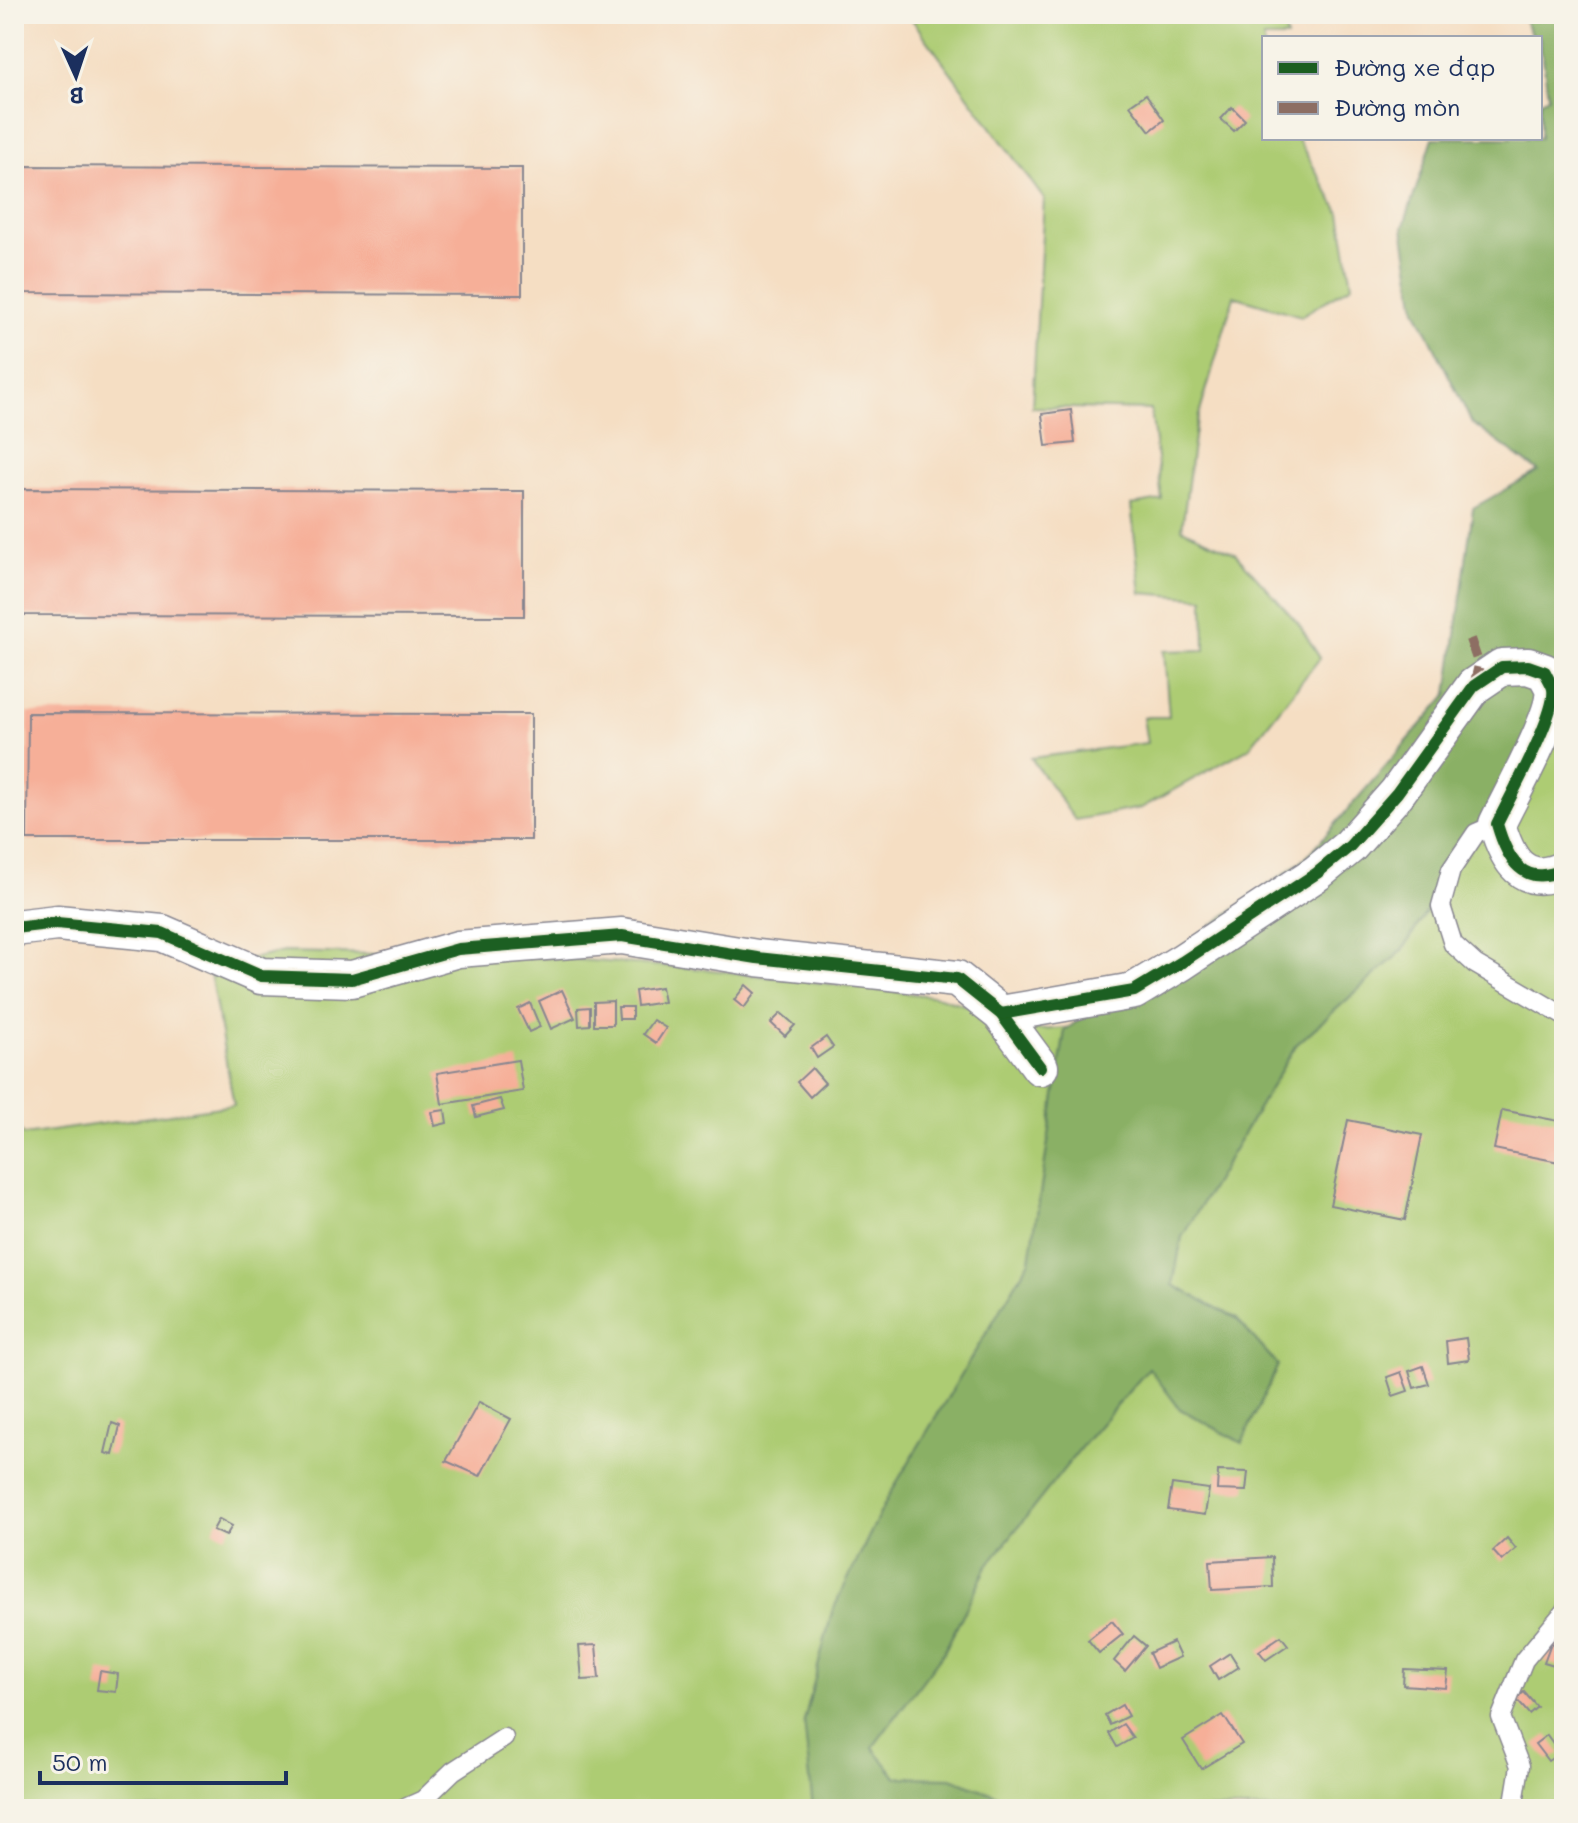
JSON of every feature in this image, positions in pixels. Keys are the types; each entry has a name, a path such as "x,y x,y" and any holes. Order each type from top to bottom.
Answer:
{"street":[{"path":"1001,1014 1134,991 1317,873 1350,846 1397,793 1474,686 1502,667 1528,666 1545,672 1553,690 1550,709 1497,824 1506,854 1530,875 1550,876 1564,869"},
{"path":"14,928 57,923 162,933 261,976 352,979 458,949 622,936 757,958 957,979 1001,1014 1040,1067"}],"lane":[{"path":"1497,824 1476,833 1451,870 1441,906 1453,944 1475,964 1564,1016"},
{"path":"1513,1809 1520,1766 1501,1717 1524,1660 1564,1612"},
{"path":"403,1809 423,1800 453,1771 504,1738"}],"green space":[{"path":"908,14 1025,14 1029,17 1041,14 1280,14 1286,36 1262,36 1262,140 1298,140 1340,213 1352,285 1301,316 1234,296 1195,429 1182,529 1235,553 1298,623 1320,658 1249,748 1141,808 1075,820 1031,758 1147,743 1143,717 1169,717 1164,651 1205,650 1204,598 1141,593 1131,505 1162,500 1151,410 1032,407 1044,199"},
{"path":"1521,14 1564,14 1564,685 1403,950 1296,1045 1182,1237 1173,1285 1236,1318 1278,1365 1242,1443 1180,1409 1149,1368 1087,1440 988,1565 944,1652 873,1747 896,1777 951,1778 1030,1809 813,1809 804,1721 832,1612 888,1497 1030,1260 1065,1030 1306,858 1448,694 1473,508 1538,471 1472,423 1416,309 1403,228 1432,140 1542,140 1542,100 1548,97 1542,36 1532,36"},
{"path":"1564,702 1564,1809 14,1809 14,1126 24,1135 234,1105 209,968 284,952 553,958 704,969 940,997 1040,1030 1115,1024"}],"building":[{"path":"1146,94 1164,120 1150,131 1130,105"},
{"path":"1232,107 1245,120 1234,131 1221,119"},
{"path":"20,166 522,168 522,295 19,293"},
{"path":"1071,410 1075,443 1046,446 1042,414"},
{"path":"19,489 524,491 524,616 19,615"},
{"path":"28,713 531,714 531,840 27,840"},
{"path":"746,985 755,993 744,1008 734,1000"},
{"path":"661,987 664,1002 637,1006 635,991"},
{"path":"562,990 575,1018 551,1029 539,1001"},
{"path":"613,1001 613,1025 594,1025 594,1002"},
{"path":"530,1003 540,1027 529,1032 518,1009"},
{"path":"590,1007 590,1025 579,1026 578,1008"},
{"path":"618,1007 632,1007 632,1019 619,1019"},
{"path":"781,1013 795,1025 785,1036 771,1023"},
{"path":"653,1020 666,1028 656,1043 643,1034"},
{"path":"826,1037 833,1047 817,1058 811,1048"},
{"path":"518,1060 523,1091 442,1104 437,1073"},
{"path":"812,1068 825,1083 810,1097 797,1082"},
{"path":"500,1099 504,1110 476,1117 473,1106"},
{"path":"445,1110 447,1123 435,1126 432,1112"},
{"path":"1502,1110 1564,1122 1564,1163 1494,1149"},
{"path":"1348,1120 1422,1135 1405,1220 1330,1205"},
{"path":"1466,1338 1469,1360 1448,1363 1446,1341"},
{"path":"1423,1366 1429,1384 1414,1388 1409,1371"},
{"path":"1401,1372 1408,1391 1393,1396 1387,1377"},
{"path":"479,1402 511,1419 480,1476 446,1461"},
{"path":"112,1423 120,1426 113,1455 105,1453"},
{"path":"1218,1471 1248,1472 1246,1491 1217,1490"},
{"path":"1172,1484 1209,1489 1205,1515 1168,1510"},
{"path":"219,1519 232,1526 226,1536 213,1530"},
{"path":"1507,1538 1516,1549 1502,1561 1493,1551"},
{"path":"1272,1557 1273,1587 1212,1590 1210,1561"},
{"path":"1112,1621 1123,1634 1099,1653 1088,1640"},
{"path":"1134,1636 1146,1646 1125,1671 1114,1661"},
{"path":"1281,1636 1288,1645 1266,1660 1259,1651"},
{"path":"1173,1642 1180,1657 1156,1668 1149,1653"},
{"path":"1551,1643 1564,1648 1564,1668 1544,1662"},
{"path":"596,1645 599,1679 582,1680 579,1646"},
{"path":"1230,1653 1239,1667 1218,1680 1210,1666"},
{"path":"1404,1669 1448,1671 1446,1688 1403,1685"},
{"path":"100,1671 118,1674 116,1692 97,1690"},
{"path":"1524,1692 1537,1707 1529,1714 1516,1699"},
{"path":"1122,1705 1128,1716 1110,1725 1105,1715"},
{"path":"1223,1715 1242,1744 1201,1769 1183,1740"},
{"path":"1123,1724 1133,1738 1117,1747 1109,1733"},
{"path":"1547,1735 1560,1753 1548,1761 1535,1744"}],"marked path":[{"path":"1470,639 1479,665 1474,686"}],"cycle path":[{"path":"1001,1014 1134,991 1317,873 1350,846 1397,793 1474,686 1502,667 1528,666 1545,672 1553,689 1548,717 1497,824 1512,859 1527,873 1550,874 1564,869"},
{"path":"14,928 57,923 162,933 261,976 352,979 458,949 622,936 757,958 957,979 1001,1014 1040,1067"}]}
